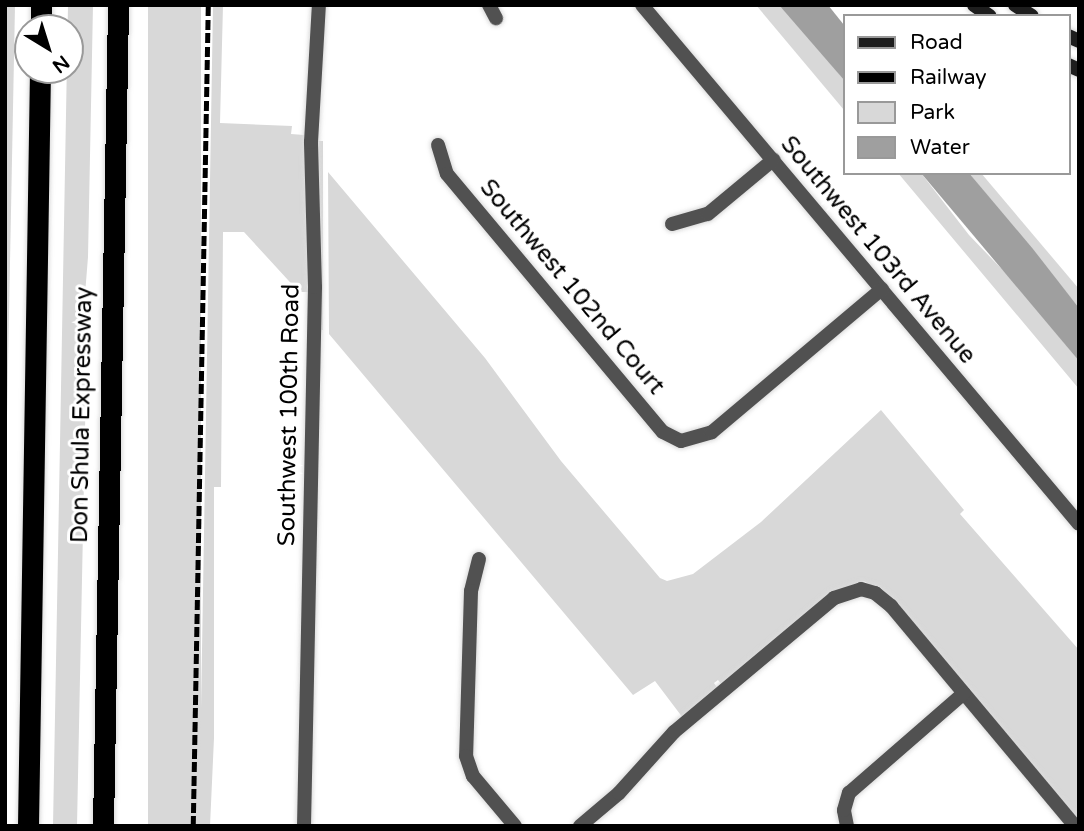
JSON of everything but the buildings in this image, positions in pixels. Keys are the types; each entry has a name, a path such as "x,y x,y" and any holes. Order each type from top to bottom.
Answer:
{"highway":[{"name":"Don Shula Expressway","path":"103,826 118,5"},
{"name":"Don Shula Expressway","path":"28,826 40,84"}],"street":[{"name":"Southwest 100th Road","path":"304,826 315,287 311,142 319,5"},
{"name":"Southwest 103rd Avenue","path":"642,5 1079,524"},
{"name":"Southwest 102nd Court","path":"438,145 447,174 669,436 688,442 712,432 882,289"},
{"path":"672,224 708,214 773,160"},
{"path":"479,559 471,591 466,756 473,776 515,826"},
{"path":"580,826 619,793 667,738 834,598 861,589 883,598 1075,826"},
{"path":"848,826 844,810 849,793 964,693"}],"green space":[{"path":"5,5 15,5 14,14 5,520"},
{"path":"68,5 93,5 88,257 78,382 86,382 77,826 53,826 67,84 84,84 84,14 68,14"},
{"path":"148,5 201,5 201,826 148,826"},
{"path":"213,5 223,5 220,123 292,126 291,134 304,135 308,292 299,292 244,232 223,232 221,487 214,487 214,738 210,826 199,826"},
{"path":"756,5 779,5 798,22 842,77 842,108"},
{"path":"317,141 323,141 323,330 317,330"},
{"path":"328,172 485,358 561,461 660,578 667,581 693,574 761,522 881,410 964,510 960,514 1079,650 1079,820 892,598 864,581 831,593 722,685 718,680 714,683 718,689 683,718 655,681 633,695 329,334"},
{"path":"900,175 923,175 969,235 1017,285 1079,361 1079,389"},
{"path":"971,175 983,175 1079,289 1079,308"}],"water":[{"path":"779,5 828,5 842,22 842,78"},
{"path":"923,175 971,175 1033,249 1079,308 1079,361"}],"railway":[{"path":"193,826 208,5"}]}
